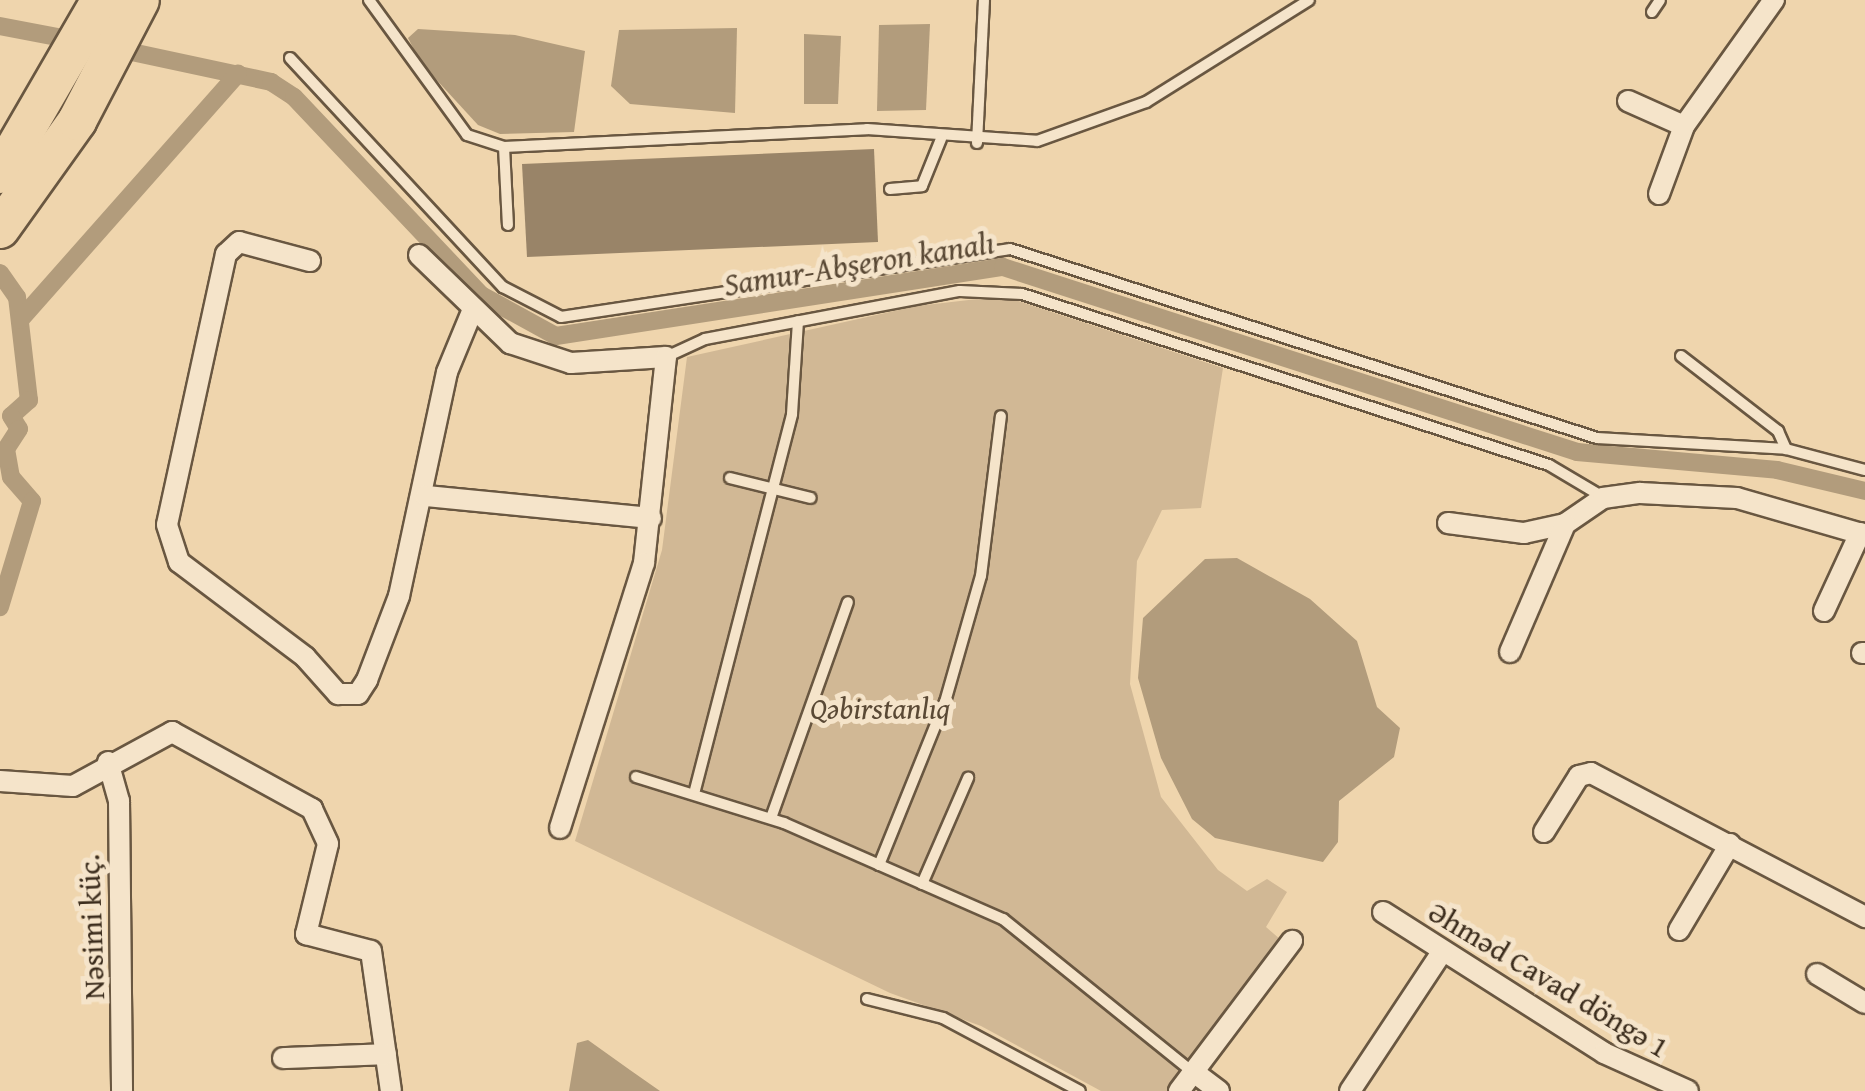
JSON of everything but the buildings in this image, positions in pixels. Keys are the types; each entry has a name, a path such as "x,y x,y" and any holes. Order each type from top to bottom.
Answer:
{"highway":[{"path":"0,174 101,0"},
{"path":"0,229 77,122 140,0"}],"street":[{"path":"1659,194 1684,126 1774,0"},
{"path":"1628,101 1684,126"},
{"path":"310,261 239,242 226,254 170,544 194,574 305,657 330,691 349,696 367,680 426,496 447,372 471,314"},
{"path":"419,256 471,314 510,343 572,363 666,357 651,518 614,676 560,828"},
{"path":"426,496 651,518"},
{"path":"1448,523 1524,533 1565,524 1603,498 1736,498 1863,534 1824,611"},
{"path":"1510,652 1565,524"},
{"path":"0,781 73,786 153,736 189,734 319,817 328,844 306,934 372,951 392,1091"},
{"name":"Nəsimi küç.","path":"108,762 119,801 122,1091"},
{"path":"1544,832 1579,776 1591,773 1865,917"},
{"path":"1679,930 1730,844"},
{"name":"Əhməd Cavad döngə 1","path":"1383,912 1638,1083 1688,1091"},
{"path":"1179,1091 1292,941"},
{"path":"1350,1091 1442,952"},
{"path":"1818,974 1865,1003"},
{"path":"283,1058 386,1054"},
{"path":"1195,1073 1219,1091"}],"lane":[{"path":"369,0 467,135 504,147 867,130 977,143 1094,126 1308,0"},
{"path":"977,143 984,0"},
{"path":"1652,12 1660,0"},
{"path":"290,58 502,287 562,318 1010,249 1597,438 1786,449 1865,470"},
{"path":"890,189 922,186 941,139"},
{"path":"504,147 508,224"},
{"path":"666,357 683,344 960,291 1022,294 1549,465 1603,498"},
{"path":"695,790 792,414 798,321"},
{"path":"1682,356 1778,432 1786,449"},
{"path":"879,865 970,614 998,486 1002,416"},
{"path":"730,478 812,498"},
{"path":"772,818 848,602"},
{"path":"636,777 695,790 772,818 922,884 1040,944 1091,998 1195,1073"},
{"path":"922,884 968,778"},
{"path":"867,999 944,1018 1080,1091"}],"green space":[{"name":"Qəbirstanlıq","path":"1003,296 1223,368 1201,508 1162,510 1137,561 1130,684 1161,797 1218,870 1247,891 1267,879 1287,892 1266,927 1281,940 1168,1091 1101,1091 981,1026 890,993 575,841 662,550 687,357 917,306"}],"shaded area":[{"path":"930,24 926,110 877,111 879,25"},
{"path":"737,28 735,113 630,104 611,86 619,30"},
{"path":"418,29 515,35 585,51 574,132 500,134 478,125 421,63 408,38"},
{"path":"804,34 841,36 838,104 804,104"},
{"path":"1237,558 1310,599 1357,641 1377,707 1400,728 1394,757 1339,801 1338,842 1323,862 1215,838 1192,819 1161,758 1138,678 1143,618 1205,559"},
{"path":"588,1040 660,1091 569,1091 577,1043"}],"waterway":[{"name":"Samur-Abşeron kanalı","path":"0,26 78,41"},
{"name":"Samur-Abşeron kanalı","path":"113,48 271,82 294,97 481,295 556,336 1003,267 1577,452 1777,470 1865,491"},
{"path":"20,320 238,74"},
{"path":"0,273 17,297 29,400 11,416 19,429 6,449 11,477 32,501 0,607"}]}
